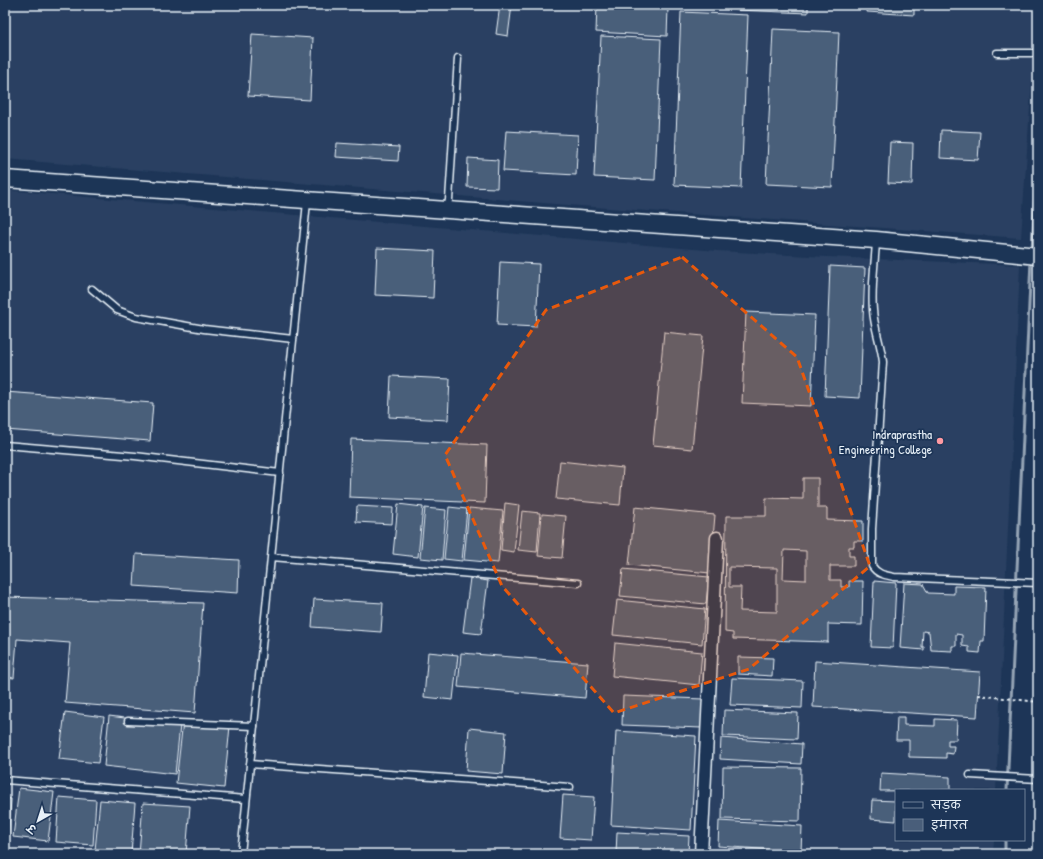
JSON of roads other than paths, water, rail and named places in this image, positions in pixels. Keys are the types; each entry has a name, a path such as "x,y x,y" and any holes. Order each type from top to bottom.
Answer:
{"street":[{"path":"5,180 876,240 1038,256"},
{"path":"701,854 717,538"}],"lane":[{"path":"996,53 1038,53"},
{"path":"446,211 449,200 458,58"},
{"path":"241,854 307,200"},
{"path":"876,240 872,308 875,329 879,340 883,362 872,529 872,566 875,571 882,575 894,577 1036,583"},
{"path":"92,289 117,310 136,317 204,329 294,339"},
{"path":"5,445 135,456 280,474"},
{"path":"272,557 578,583"},
{"path":"128,722 254,726"},
{"path":"250,764 570,787"},
{"path":"970,775 1038,779"},
{"path":"5,780 246,799"}],"waterway":[{"path":"1032,251 1038,125"},
{"path":"1007,789 1031,260"},
{"path":"1005,841 1005,854"}],"place":[{"name":"Indraprastha Engineering College","path":"940,441"}]}
